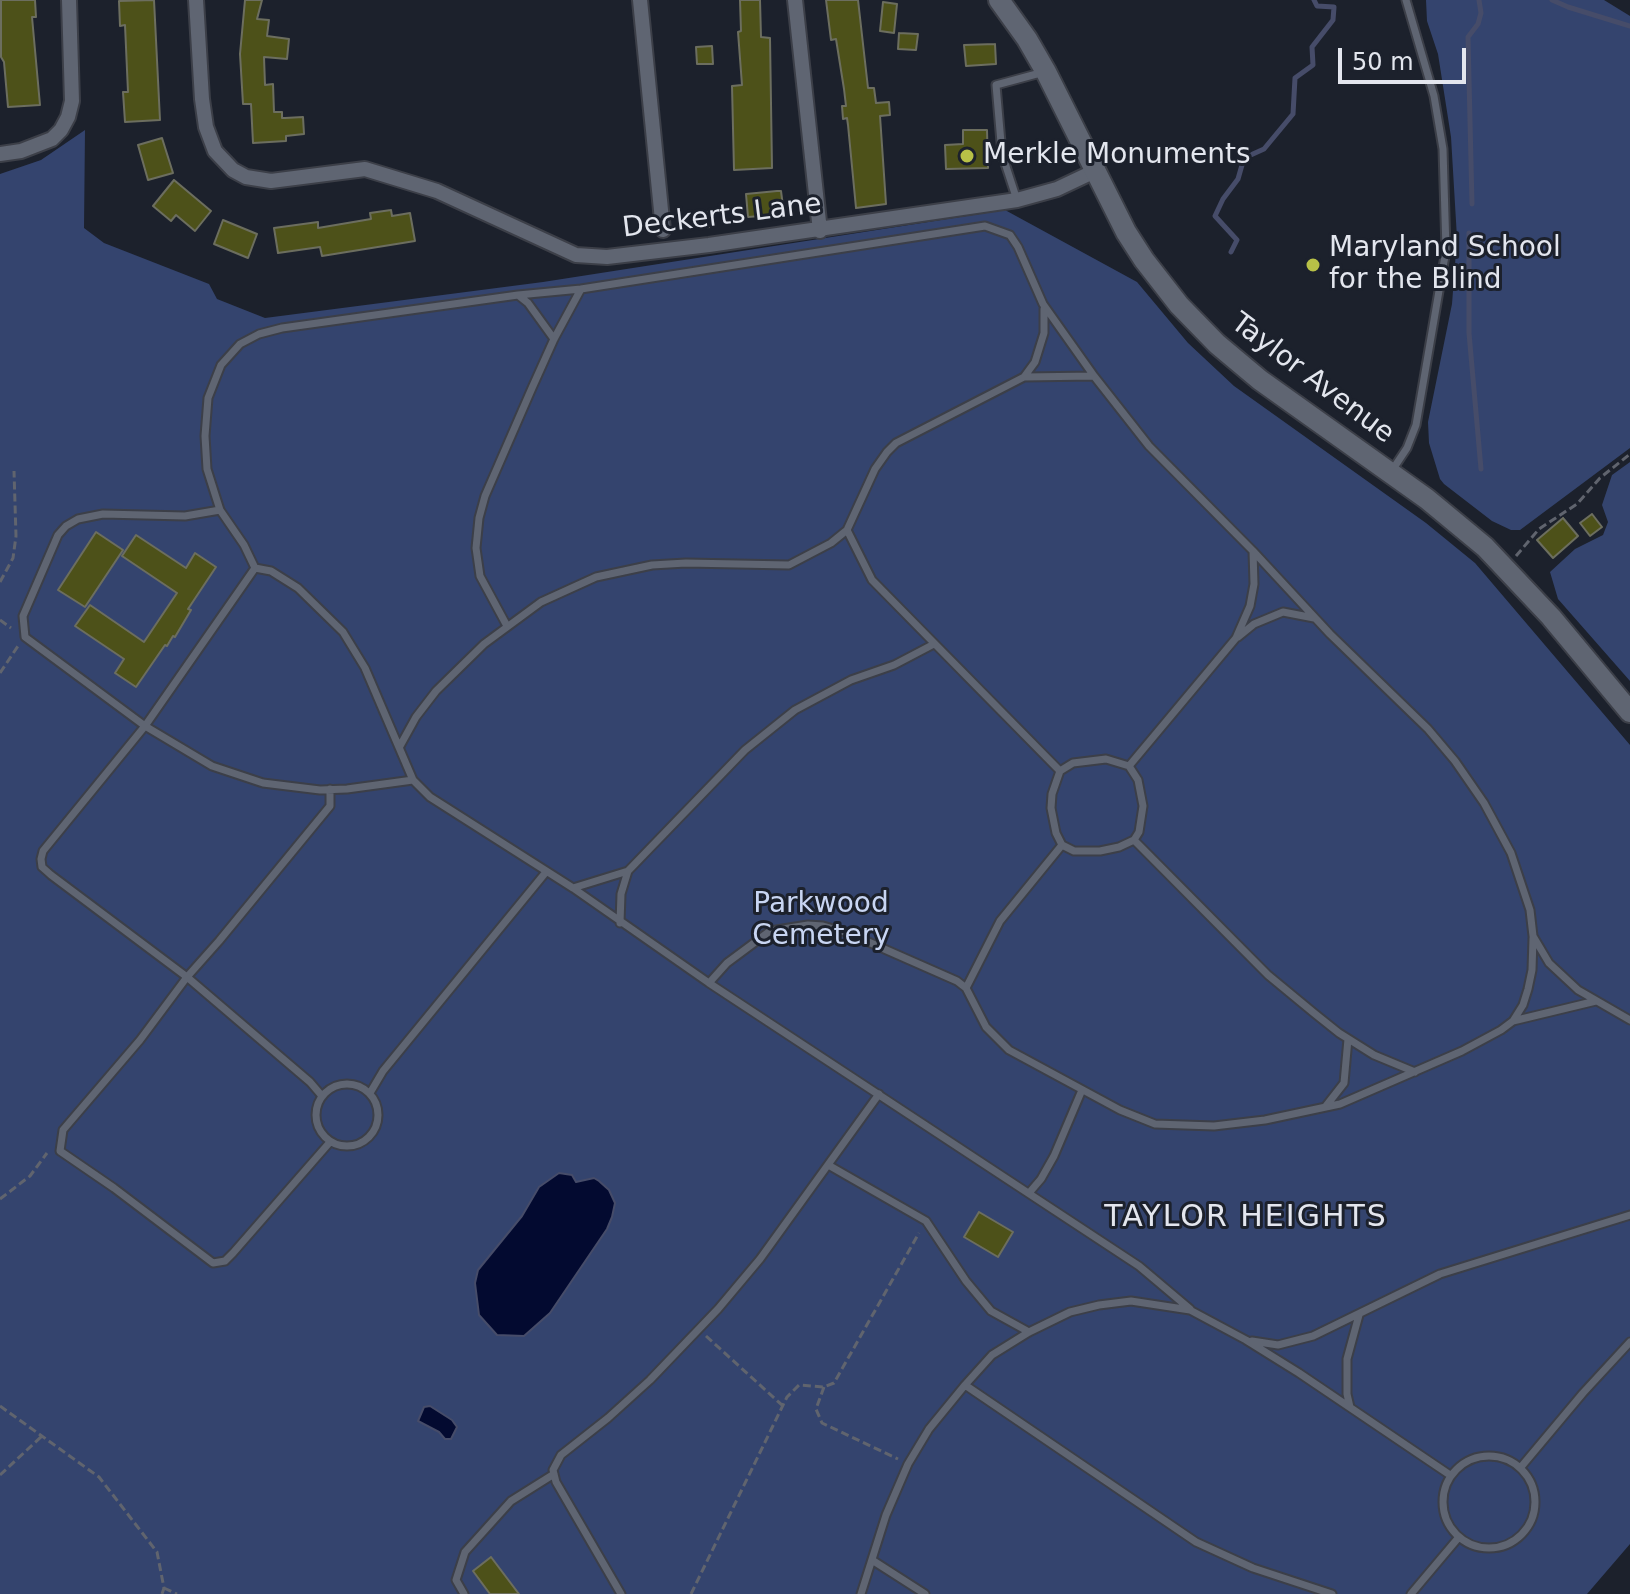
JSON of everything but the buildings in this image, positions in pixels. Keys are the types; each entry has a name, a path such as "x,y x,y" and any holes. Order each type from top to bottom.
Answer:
{"main road":[{"name":"Taylor Avenue","path":"999,0 1046,72 1144,260 1198,325 1278,394 1391,472 1459,524 1506,569 1630,712"}],"street":[{"path":"0,154 21,151 52,139 68,117 72,101 69,0"},
{"name":"Deckerts Lane","path":"196,0 203,114 210,139 223,161 246,177 282,180 365,169 437,191 559,249 591,258 820,231 1017,200 1057,189 1095,171"},
{"path":"640,0 663,230"},
{"path":"795,0 820,231"}],"lane":[{"path":"1391,472 1407,448 1416,425 1446,250 1443,149 1434,96 1406,0"},
{"path":"1411,14 1415,0"},
{"path":"1017,200 1002,154 996,85 1046,72"},
{"path":"255,568 244,545 220,510 207,469 205,436 208,398 221,365 240,344 259,334 282,328 581,289 985,226 1010,235 1043,304 1046,317 1044,333 1035,362 1024,377"},
{"path":"507,626 480,576 476,531 485,496 554,339 581,289"},
{"path":"518,295 535,311 554,339"},
{"path":"1043,304 1149,446 1315,619 1428,729 1477,792 1511,853 1530,910 1532,970 1523,1005 1513,1021"},
{"path":"400,746 416,717 436,691 484,644 541,602 596,577 652,565 789,565 831,543 847,530 875,469 896,443 1024,377 1094,376"},
{"path":"220,510 185,516 103,514 78,519 66,526 58,535 23,616 25,637 145,726 212,766 243,778 283,786 330,789 413,780"},
{"path":"847,530 872,580 1060,771"},
{"path":"1236,638 1252,595 1253,551"},
{"path":"255,568 145,726 43,851 42,867 187,977 310,1082 322,1096"},
{"path":"255,568 271,571 298,588 343,632 365,668 413,780 430,797 573,888 709,983 1139,1266 1190,1310 1246,1340 1450,1475"},
{"path":"1129,766 1236,638 1254,624 1283,612 1315,619"},
{"path":"620,923 621,894 628,871 745,750 795,710 851,680 894,665 934,644"},
{"path":"1106,759 1129,766 1138,780 1143,806 1139,832 1134,840 1100,851 1074,851 1062,845 1051,808 1060,771 1073,763 1106,759"},
{"path":"330,789 330,806 63,1130 60,1151 213,1263 225,1261 233,1253 330,1142"},
{"path":"1134,840 1268,975 1348,1039 1374,1055 1415,1072"},
{"path":"966,988 1000,921 1062,845"},
{"path":"573,888 628,871"},
{"path":"370,1093 383,1071 546,872"},
{"path":"709,983 727,963 770,931 808,925 848,933 957,981 966,988 979,1017 996,1040 1009,1050 1140,1119 1167,1127 1265,1120 1364,1096 1488,1037 1513,1021 1596,1001"},
{"path":"1533,936 1549,963 1563,978 1630,1020"},
{"path":"1325,1107 1344,1083 1348,1039"},
{"path":"345,1084 359,1086 370,1093 378,1109 377,1127 365,1141 348,1147 330,1142 319,1129 315,1112 322,1096 332,1087 345,1084"},
{"path":"1029,1193 1054,1156 1082,1090"},
{"path":"464,1594 456,1580 465,1552 511,1501 554,1474 561,1455 619,1409 699,1329 760,1259 879,1094"},
{"path":"830,1166 926,1221 966,1281 991,1311 1029,1332"},
{"path":"1246,1340 1278,1345 1313,1336 1440,1274 1630,1215"},
{"path":"861,1594 886,1515 908,1464 929,1429 992,1355 1070,1312 1099,1305 1131,1301 1190,1310"},
{"path":"1350,1408 1347,1359 1359,1315"},
{"path":"1521,1467 1630,1342"},
{"path":"965,1385 1196,1542 1253,1568 1332,1594"},
{"path":"1484,1455 1497,1456 1521,1467 1535,1492 1536,1507 1524,1533 1500,1547 1485,1548 1471,1545 1451,1529 1442,1497 1450,1475 1459,1465 1484,1455"},
{"path":"554,1474 593,1549 621,1594"},
{"path":"1411,1594 1459,1537"},
{"path":"872,1560 925,1594"}],"path":[{"path":"1506,569 1539,529 1577,504 1600,478 1630,454"},
{"path":"0,582 13,558 16,536 14,471"},
{"path":"0,673 25,637"},
{"path":"0,1199 30,1176 63,1130"},
{"path":"691,1594 787,1397 799,1385 824,1387 834,1383 926,1221"},
{"path":"699,1329 783,1406"},
{"path":"824,1387 816,1409 822,1423 908,1464"},
{"path":"0,1406 99,1477 157,1552 164,1588 162,1594"},
{"path":"0,1475 42,1436"},
{"path":"164,1588 177,1594"}],"green space":[{"path":"1426,0 1604,0 1630,16 1630,448 1520,530 1511,530 1492,521 1444,484 1429,443 1428,422 1452,304 1457,238 1451,137 1438,54 1427,21"},
{"name":"Parkwood Cemetery","path":"85,130 84,228 104,243 209,284 217,299 265,318 543,282 1005,210 1137,282 1188,343 1234,386 1426,523 1475,563 1630,745 1630,1544 1587,1594 0,1594 0,174 41,160"},
{"path":"1630,462 1630,681 1558,599 1550,572 1575,549 1603,535 1608,522 1602,505 1612,475"}],"shaded area":[{"path":"559,1173 572,1175 576,1182 594,1178 599,1181 609,1190 615,1203 612,1217 550,1313 524,1336 497,1335 479,1315 475,1283 478,1270 522,1216 539,1187"},
{"path":"430,1406 452,1420 457,1427 451,1439 445,1439 439,1432 418,1421 424,1407"}],"waterway":[{"path":"1231,252 1237,240 1215,216 1238,179 1244,158 1264,149 1293,114 1295,78 1313,65 1312,47 1333,20 1334,7 1317,6 1314,0"},
{"path":"1472,204 1468,37 1478,24 1481,13 1479,0"},
{"path":"1552,0 1630,26"},
{"path":"1469,233 1469,333 1481,469"}],"place":[{"name":"Merkle Monuments","path":"967,156"},
{"name":"Maryland School for the Blind","path":"1313,265"}],"district":[{"name":"TAYLOR HEIGHTS","path":"1246,1218"}]}
